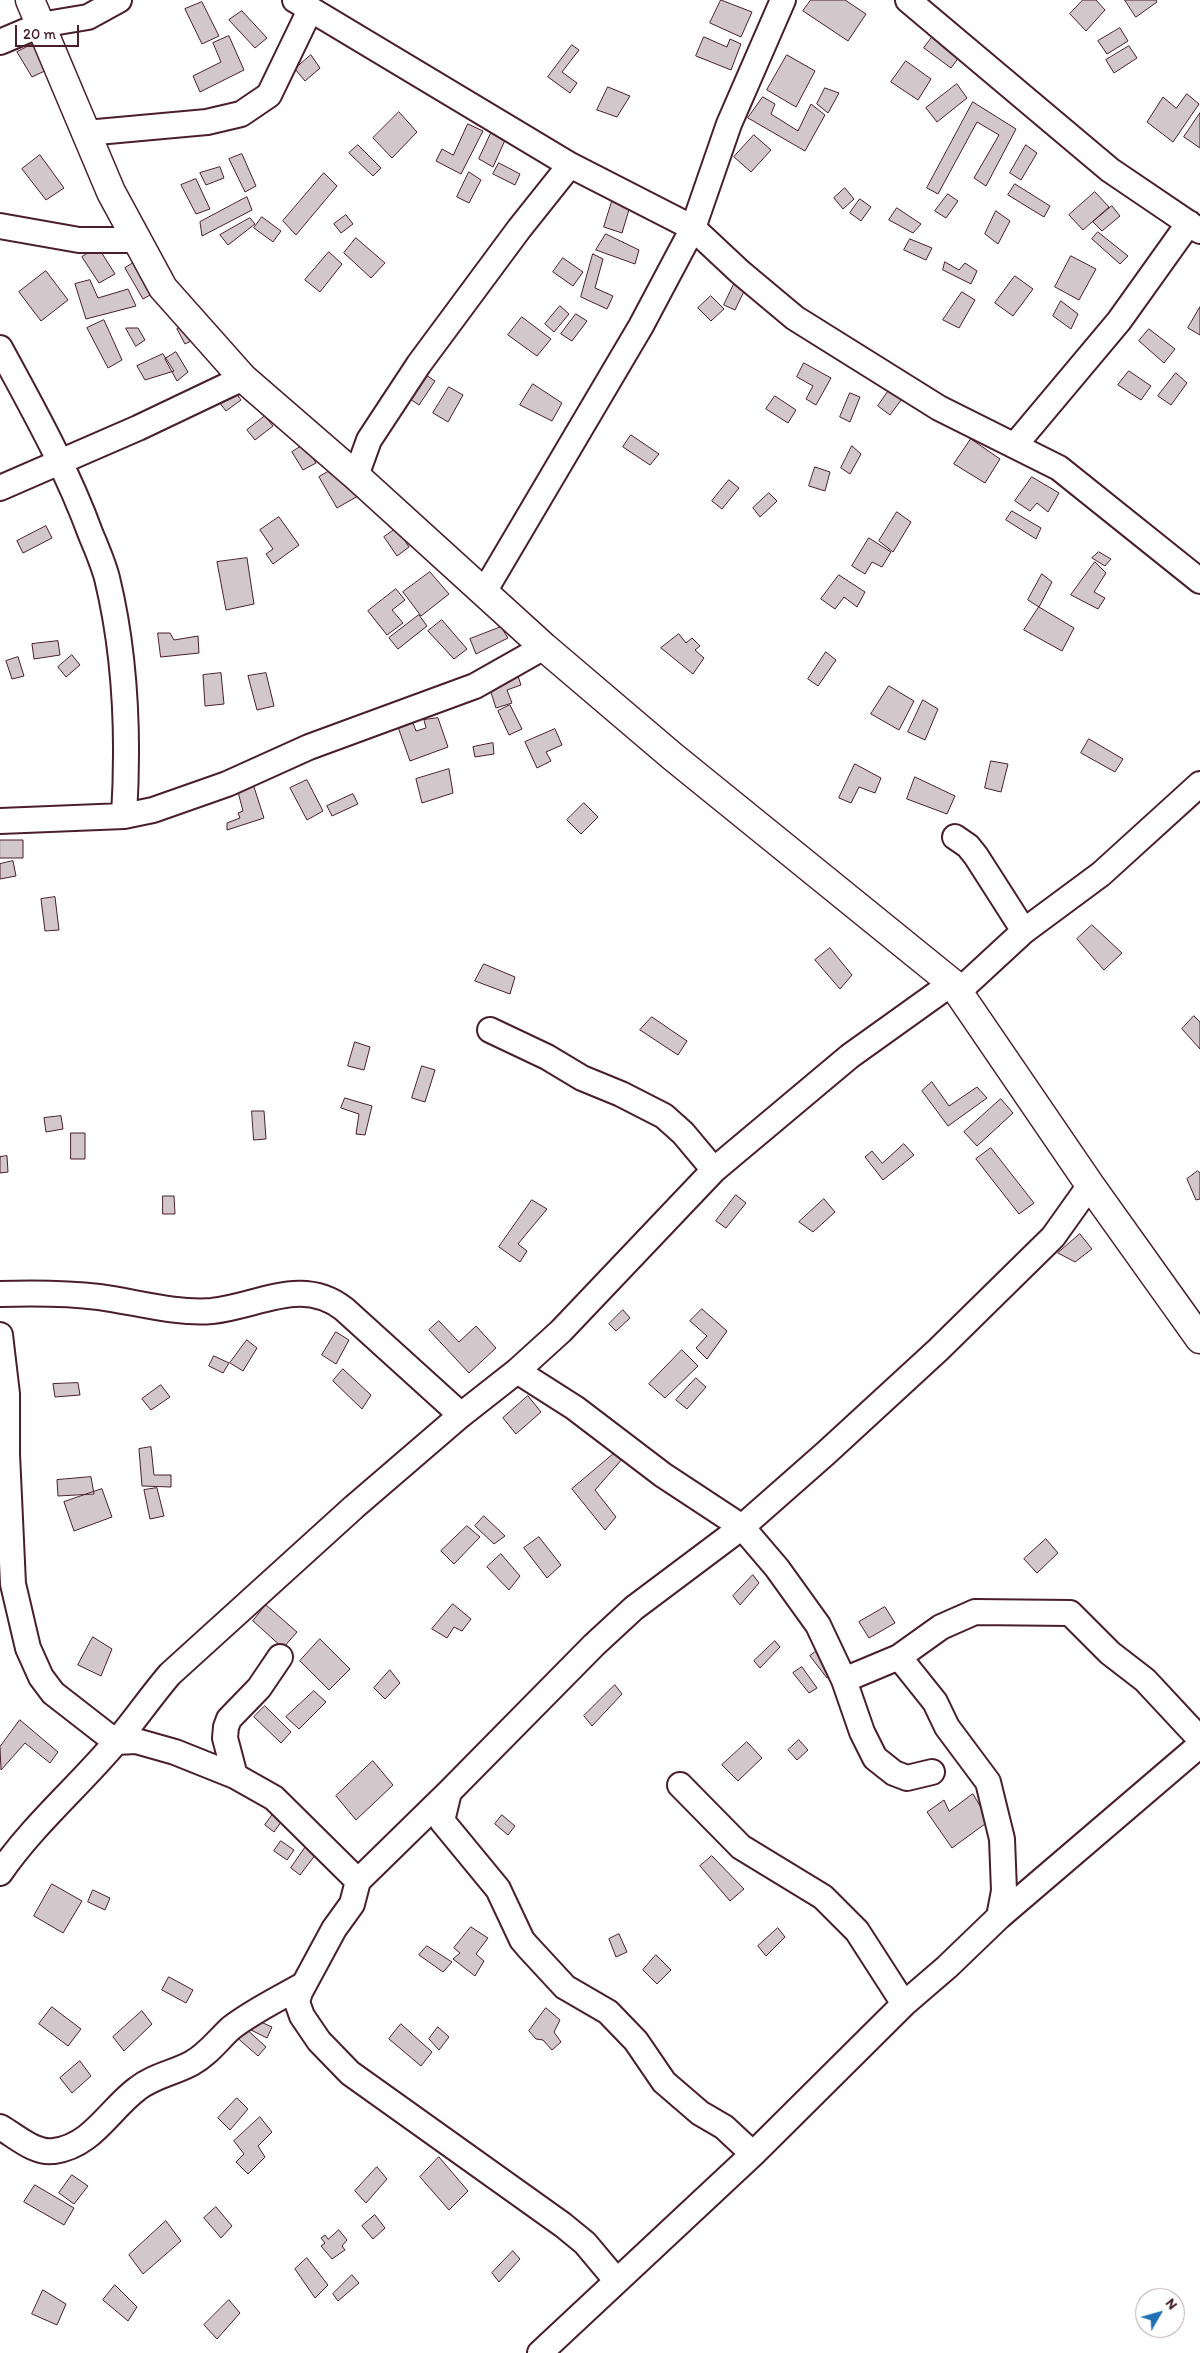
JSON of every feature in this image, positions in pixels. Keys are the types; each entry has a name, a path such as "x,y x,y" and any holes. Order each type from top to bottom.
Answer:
{"street":[{"path":"30,0 111,192 163,288 243,378 356,476 544,647 672,756 955,987 1090,1184 1200,1339"},
{"path":"0,42 40,25 88,17 118,0"},
{"path":"484,592 641,326 693,228 730,124 783,0"},
{"path":"908,0 1110,170 1195,227 1015,445"},
{"path":"86,132 207,122 241,114 270,95 302,5 570,165 693,228 740,272 796,318 939,408 1059,468 1200,581"},
{"path":"356,476 369,440 419,364 518,230 570,165"},
{"path":"0,226 79,240 136,240"},
{"path":"0,348 62,462 106,576 121,642 126,699 124,816"},
{"path":"0,488 62,462 243,378"},
{"path":"0,821 124,816 153,810 227,784 309,747 475,686 544,647"},
{"path":"0,1874 17,1848 116,1742 144,1704 170,1674 354,1507 461,1415 517,1371 561,1331 714,1170 850,1056 955,987 1024,930 1101,874 1200,784"},
{"path":"955,837 968,846 976,856 1024,930"},
{"path":"490,1030 547,1057 582,1078 621,1094 664,1116 683,1134 714,1170"},
{"path":"616,2280 585,2243 563,2225 350,2073 319,2041 302,2016 297,2002 303,1985 334,1929 352,1904 358,1881 449,1792 594,1644 634,1608 742,1527 826,1454 1018,1272 1053,1237 1090,1184"},
{"path":"0,1294 98,1297 194,1312 214,1310 300,1292 316,1293 344,1308 461,1415"},
{"path":"0,1334 7,1394 6,1454 13,1584 28,1648 40,1677 53,1694 116,1742 136,1740 147,1742 235,1776 274,1798 358,1881"},
{"path":"517,1371 575,1408 663,1475 742,1527 777,1568 818,1625 844,1680 862,1732 875,1758 894,1773 907,1778 932,1772"},
{"path":"844,1680 899,1657 941,1627 975,1612 1070,1613 1110,1653 1146,1680 1200,1739"},
{"path":"235,1776 225,1738 226,1727 230,1719 259,1688 280,1657"},
{"path":"899,1657 935,1702 947,1726 988,1782 1002,1839 1004,1891 999,1917"},
{"path":"540,2353 753,2154 904,2004 948,1966 999,1917 1200,1745"},
{"path":"680,1785 741,1847 823,1897 858,1931 904,2004"},
{"path":"449,1792 442,1821 498,1888 522,1940 565,1987 608,2012 636,2041 664,2082 700,2113 724,2128 753,2154"},
{"path":"0,2127 39,2150 55,2151 73,2146 88,2138 136,2089 152,2079 192,2063 205,2054 231,2029 257,2010 303,1985"}],"building":[{"path":"721,0 752,12 741,37 710,23"},
{"path":"811,0 845,0 866,14 848,41 803,11"},
{"path":"1083,0 1096,0 1105,10 1086,31 1070,14"},
{"path":"1125,0 1156,0 1157,2 1136,17"},
{"path":"202,2 219,36 202,44 185,9"},
{"path":"242,11 267,38 255,48 229,20"},
{"path":"939,28 965,49 951,68 924,48"},
{"path":"1120,28 1128,41 1107,54 1098,41"},
{"path":"229,36 244,70 200,92 193,76 221,62 213,43"},
{"path":"704,37 727,47 730,39 741,44 731,70 696,56"},
{"path":"37,42 51,68 32,77 17,52"},
{"path":"572,45 579,50 562,72 577,83 570,93 548,77"},
{"path":"1129,46 1137,58 1114,73 1106,60"},
{"path":"311,55 320,68 305,81 295,69"},
{"path":"787,55 815,71 796,107 767,90"},
{"path":"906,61 931,79 918,100 891,82"},
{"path":"957,84 967,98 937,122 926,108"},
{"path":"608,87 630,96 617,117 597,110"},
{"path":"825,88 839,93 828,113 817,104"},
{"path":"1187,94 1199,104 1173,142 1147,122 1163,97 1176,108"},
{"path":"763,97 775,104 771,114 798,131 811,104 825,115 805,151 748,118"},
{"path":"973,102 1016,129 986,186 974,178 999,135 977,122 938,194 927,188"},
{"path":"399,112 417,132 392,158 373,138"},
{"path":"1200,113 1200,148 1184,137"},
{"path":"468,124 483,131 461,174 436,161 442,149 453,155"},
{"path":"492,131 506,138 493,167 479,159"},
{"path":"754,135 771,150 751,172 734,157"},
{"path":"358,145 381,168 373,176 349,153"},
{"path":"1026,145 1037,153 1021,180 1010,173"},
{"path":"242,154 256,186 245,192 229,159"},
{"path":"40,155 64,188 46,200 22,169"},
{"path":"499,163 520,174 515,185 493,174"},
{"path":"220,167 224,178 206,185 200,173"},
{"path":"469,172 481,180 469,203 457,197"},
{"path":"324,173 337,186 296,235 283,221"},
{"path":"196,179 210,209 196,214 181,185"},
{"path":"1015,184 1050,206 1044,217 1008,195"},
{"path":"845,188 854,199 843,209 834,198"},
{"path":"1095,192 1109,207 1083,230 1069,215"},
{"path":"948,194 958,201 946,218 935,211"},
{"path":"614,195 631,203 622,233 604,227"},
{"path":"247,197 252,210 202,236 200,222"},
{"path":"860,199 871,207 861,221 850,213"},
{"path":"1112,206 1120,216 1102,231 1093,222"},
{"path":"897,208 921,224 913,233 889,220"},
{"path":"996,211 1010,221 998,244 985,234"},
{"path":"346,215 353,224 341,233 334,224"},
{"path":"262,217 281,231 273,242 254,228"},
{"path":"250,218 255,224 228,245 220,235"},
{"path":"1098,232 1128,256 1120,264 1092,239"},
{"path":"606,234 639,250 635,264 596,250"},
{"path":"356,238 385,263 371,278 344,253"},
{"path":"910,239 932,248 926,260 904,250"},
{"path":"98,247 115,274 99,283 82,257"},
{"path":"329,252 342,264 320,292 305,280"},
{"path":"593,254 603,259 595,288 613,296 607,309 581,297"},
{"path":"1071,256 1096,269 1079,300 1055,287"},
{"path":"563,258 583,272 573,286 553,272"},
{"path":"140,259 159,290 143,299 125,268"},
{"path":"945,262 959,270 965,263 977,271 971,284 943,270"},
{"path":"46,271 68,300 41,321 19,292"},
{"path":"1015,276 1033,289 1013,316 995,303"},
{"path":"90,280 98,298 128,289 136,306 86,319 75,284"},
{"path":"736,280 747,285 735,310 724,305"},
{"path":"962,292 975,300 959,328 943,320"},
{"path":"711,296 724,309 711,321 698,308"},
{"path":"1061,301 1078,314 1071,329 1053,316"},
{"path":"560,306 569,314 554,332 545,324"},
{"path":"1200,307 1200,335 1188,328"},
{"path":"576,314 587,321 572,341 561,334"},
{"path":"522,317 551,339 537,356 508,335"},
{"path":"104,320 122,360 108,368 87,328"},
{"path":"187,324 195,339 185,344 177,329"},
{"path":"126,328 138,328 145,340 136,346"},
{"path":"1149,329 1175,349 1164,363 1139,341"},
{"path":"176,352 188,372 177,381 165,359"},
{"path":"163,354 174,371 145,380 137,366"},
{"path":"804,363 831,378 816,405 806,399 813,386 797,377"},
{"path":"1129,371 1151,386 1141,400 1118,385"},
{"path":"423,373 435,381 419,405 407,397"},
{"path":"1176,373 1187,383 1171,405 1158,396"},
{"path":"894,383 907,392 890,415 878,406"},
{"path":"533,384 562,403 552,421 520,405"},
{"path":"449,387 463,395 448,422 433,413"},
{"path":"234,390 241,400 226,411 219,402"},
{"path":"850,393 860,397 850,422 840,417"},
{"path":"775,396 796,410 788,423 766,409"},
{"path":"265,416 273,426 255,440 247,430"},
{"path":"631,435 659,454 650,465 623,447"},
{"path":"971,439 1000,459 985,483 954,464"},
{"path":"305,444 316,463 303,470 292,452"},
{"path":"852,446 861,454 850,474 841,468"},
{"path":"340,465 358,496 337,508 319,477"},
{"path":"815,467 830,472 825,491 809,486"},
{"path":"1032,477 1059,493 1048,512 1037,503 1030,511 1015,501"},
{"path":"729,480 739,488 722,509 712,501"},
{"path":"769,493 777,501 760,517 753,508"},
{"path":"1012,511 1041,528 1036,539 1006,520"},
{"path":"897,512 911,522 893,552 879,541"},
{"path":"279,517 299,545 273,564 266,554 273,549 260,530"},
{"path":"46,526 52,538 23,553 17,541"},
{"path":"397,528 409,547 397,556 384,537"},
{"path":"869,538 891,552 882,567 872,562 865,574 852,566"},
{"path":"1099,552 1111,559 1105,566 1092,558"},
{"path":"247,558 254,604 226,610 217,562"},
{"path":"1095,562 1106,573 1094,592 1105,598 1098,609 1071,595"},
{"path":"430,572 449,594 421,616 403,592"},
{"path":"1042,574 1052,582 1039,607 1028,600"},
{"path":"839,575 865,592 857,607 844,597 835,609 821,599"},
{"path":"396,589 405,600 392,610 403,623 387,635 368,611"},
{"path":"1039,607 1074,628 1062,651 1024,630"},
{"path":"419,615 427,626 398,649 389,638"},
{"path":"442,620 467,649 454,659 428,631"},
{"path":"501,627 508,638 476,654 470,639"},
{"path":"158,633 170,633 174,640 198,636 199,653 161,657"},
{"path":"679,634 686,643 692,638 700,646 695,650 704,658 693,674 661,648"},
{"path":"58,641 60,655 34,659 32,644"},
{"path":"826,652 836,660 818,686 808,679"},
{"path":"72,655 80,665 66,677 58,667"},
{"path":"18,657 24,676 12,679 6,661"},
{"path":"516,670 521,685 507,690 512,703 496,708 487,680"},
{"path":"221,673 224,704 205,706 203,675"},
{"path":"266,673 274,706 257,710 248,676"},
{"path":"889,686 914,701 899,730 871,714"},
{"path":"923,700 938,709 925,740 908,732"},
{"path":"510,705 522,729 509,735 498,711"},
{"path":"438,718 448,747 410,761 398,727 413,723 416,731 426,728 424,720"},
{"path":"555,729 562,745 546,752 551,761 537,768 525,742"},
{"path":"1089,739 1123,759 1115,772 1081,753"},
{"path":"493,743 494,754 475,757 473,747"},
{"path":"991,761 1008,764 1001,792 985,788"},
{"path":"855,764 881,778 875,793 859,787 851,803 839,798"},
{"path":"449,769 453,793 422,803 416,779"},
{"path":"915,777 955,796 947,814 907,799"},
{"path":"307,780 323,811 307,820 290,788"},
{"path":"253,784 264,818 227,830 227,823 240,818 238,813 243,811 237,788"},
{"path":"353,794 358,804 332,816 327,806"},
{"path":"584,803 598,817 581,834 567,820"},
{"path":"0,840 23,840 23,858 0,858"},
{"path":"13,861 16,876 0,879 0,864"},
{"path":"55,897 59,930 45,931 41,899"},
{"path":"1092,925 1122,953 1104,970 1077,939"},
{"path":"830,948 852,975 840,989 815,960"},
{"path":"484,964 515,977 510,994 475,981"},
{"path":"1194,1016 1200,1022 1200,1049 1182,1029"},
{"path":"652,1017 687,1041 678,1055 640,1030"},
{"path":"355,1042 370,1047 364,1070 348,1066"},
{"path":"422,1066 435,1070 425,1102 412,1098"},
{"path":"932,1082 949,1106 977,1087 987,1098 948,1126 922,1091"},
{"path":"345,1098 372,1106 365,1135 356,1134 359,1114 341,1108"},
{"path":"1001,1099 1013,1113 977,1146 964,1132"},
{"path":"252,1111 264,1111 266,1139 254,1140"},
{"path":"61,1116 63,1129 46,1132 44,1118"},
{"path":"71,1133 85,1133 85,1159 71,1159"},
{"path":"904,1144 914,1155 883,1180 865,1157 872,1151 882,1163"},
{"path":"991,1148 1034,1203 1019,1214 976,1159"},
{"path":"7,1156 8,1172 0,1173 0,1157"},
{"path":"1198,1171 1200,1173 1200,1199 1196,1200 1187,1179"},
{"path":"736,1195 746,1203 726,1228 716,1221"},
{"path":"163,1196 174,1196 175,1214 163,1214"},
{"path":"824,1199 835,1212 813,1232 799,1222"},
{"path":"532,1200 547,1209 518,1244 527,1251 520,1262 499,1247"},
{"path":"1080,1234 1092,1249 1075,1262 1058,1253"},
{"path":"702,1309 727,1331 707,1359 696,1348 707,1336 690,1321"},
{"path":"623,1310 630,1318 616,1331 609,1324"},
{"path":"439,1321 459,1342 476,1326 496,1348 469,1373 429,1330"},
{"path":"336,1332 349,1340 336,1364 322,1355"},
{"path":"247,1340 257,1348 243,1371 230,1363"},
{"path":"682,1350 698,1366 665,1398 649,1384"},
{"path":"214,1356 229,1363 223,1373 209,1366"},
{"path":"343,1369 371,1395 362,1409 333,1381"},
{"path":"696,1378 706,1387 687,1409 676,1400"},
{"path":"78,1383 80,1395 55,1397 53,1384"},
{"path":"161,1385 170,1397 151,1410 142,1399"},
{"path":"528,1396 541,1412 516,1434 503,1418"},
{"path":"151,1447 154,1475 171,1475 171,1487 142,1486 139,1449"},
{"path":"617,1451 623,1458 595,1490 616,1517 605,1530 572,1489"},
{"path":"91,1477 94,1494 58,1496 57,1480"},
{"path":"157,1488 164,1516 150,1519 144,1490"},
{"path":"102,1489 112,1517 74,1531 64,1502"},
{"path":"484,1516 505,1536 494,1544 475,1526"},
{"path":"467,1526 480,1537 454,1564 441,1551"},
{"path":"539,1537 561,1565 547,1578 524,1548"},
{"path":"1046,1539 1058,1553 1037,1573 1024,1559"},
{"path":"501,1554 520,1576 509,1590 487,1567"},
{"path":"753,1575 759,1583 740,1605 733,1596"},
{"path":"453,1604 471,1619 462,1631 454,1627 447,1638 432,1629"},
{"path":"266,1605 297,1632 283,1648 253,1621"},
{"path":"885,1607 895,1623 869,1638 859,1622"},
{"path":"93,1637 112,1649 101,1676 78,1665"},
{"path":"320,1639 350,1669 329,1690 300,1661"},
{"path":"775,1641 780,1647 760,1668 754,1661"},
{"path":"819,1649 836,1671 827,1678 810,1656"},
{"path":"802,1667 817,1688 809,1693 793,1673"},
{"path":"390,1670 400,1683 385,1699 374,1688"},
{"path":"615,1685 622,1694 592,1726 584,1716"},
{"path":"314,1691 326,1702 299,1729 286,1717"},
{"path":"265,1706 291,1732 281,1743 254,1717"},
{"path":"20,1720 58,1752 50,1763 25,1743 1,1770 0,1747"},
{"path":"799,1740 808,1750 797,1760 788,1750"},
{"path":"747,1742 762,1758 738,1781 722,1765"},
{"path":"373,1761 393,1785 356,1820 336,1796"},
{"path":"973,1794 989,1821 952,1848 927,1812 944,1800 949,1811"},
{"path":"278,1807 286,1815 274,1832 265,1825"},
{"path":"502,1815 515,1826 508,1835 495,1824"},
{"path":"281,1841 294,1850 287,1860 274,1851"},
{"path":"309,1842 319,1850 300,1875 291,1868"},
{"path":"712,1856 744,1889 730,1901 700,1866"},
{"path":"52,1884 82,1901 63,1933 34,1916"},
{"path":"93,1890 110,1898 105,1910 88,1902"},
{"path":"471,1927 488,1938 476,1954 484,1961 475,1976 453,1959 460,1953 454,1948"},
{"path":"778,1928 785,1937 766,1956 758,1946"},
{"path":"619,1934 627,1952 616,1957 609,1939"},
{"path":"427,1946 452,1962 443,1972 419,1955"},
{"path":"656,1955 671,1970 657,1984 643,1970"},
{"path":"169,1977 193,1990 186,2003 162,1990"},
{"path":"52,2007 81,2029 68,2046 39,2024"},
{"path":"546,2008 560,2020 554,2032 561,2042 552,2050 543,2040 536,2039 529,2031"},
{"path":"142,2011 152,2024 124,2051 113,2037"},
{"path":"252,2018 272,2027 267,2038 247,2028"},
{"path":"401,2024 432,2052 421,2066 389,2039"},
{"path":"243,2026 266,2047 258,2056 234,2035"},
{"path":"438,2027 449,2037 439,2050 429,2039"},
{"path":"80,2061 91,2076 72,2093 60,2078"},
{"path":"237,2098 248,2109 230,2130 218,2118"},
{"path":"260,2117 272,2132 258,2146 265,2157 248,2174 236,2162 244,2154 234,2141"},
{"path":"439,2157 468,2191 449,2210 420,2177"},
{"path":"377,2167 387,2179 366,2203 355,2191"},
{"path":"72,2175 88,2186 74,2204 59,2193"},
{"path":"35,2185 74,2208 64,2225 24,2202"},
{"path":"216,2207 232,2226 221,2238 204,2218"},
{"path":"375,2215 385,2228 373,2239 362,2226"},
{"path":"166,2221 181,2241 143,2274 129,2255"},
{"path":"339,2230 347,2240 342,2246 345,2250 332,2259 321,2246 325,2243 321,2238 325,2235 328,2239"},
{"path":"513,2251 520,2259 499,2282 492,2273"},
{"path":"307,2258 328,2285 315,2298 295,2269"},
{"path":"352,2275 359,2283 338,2301 333,2294"},
{"path":"115,2285 137,2307 128,2321 103,2300"},
{"path":"43,2290 66,2304 57,2325 32,2314"},
{"path":"229,2300 240,2313 217,2339 204,2325"}]}
